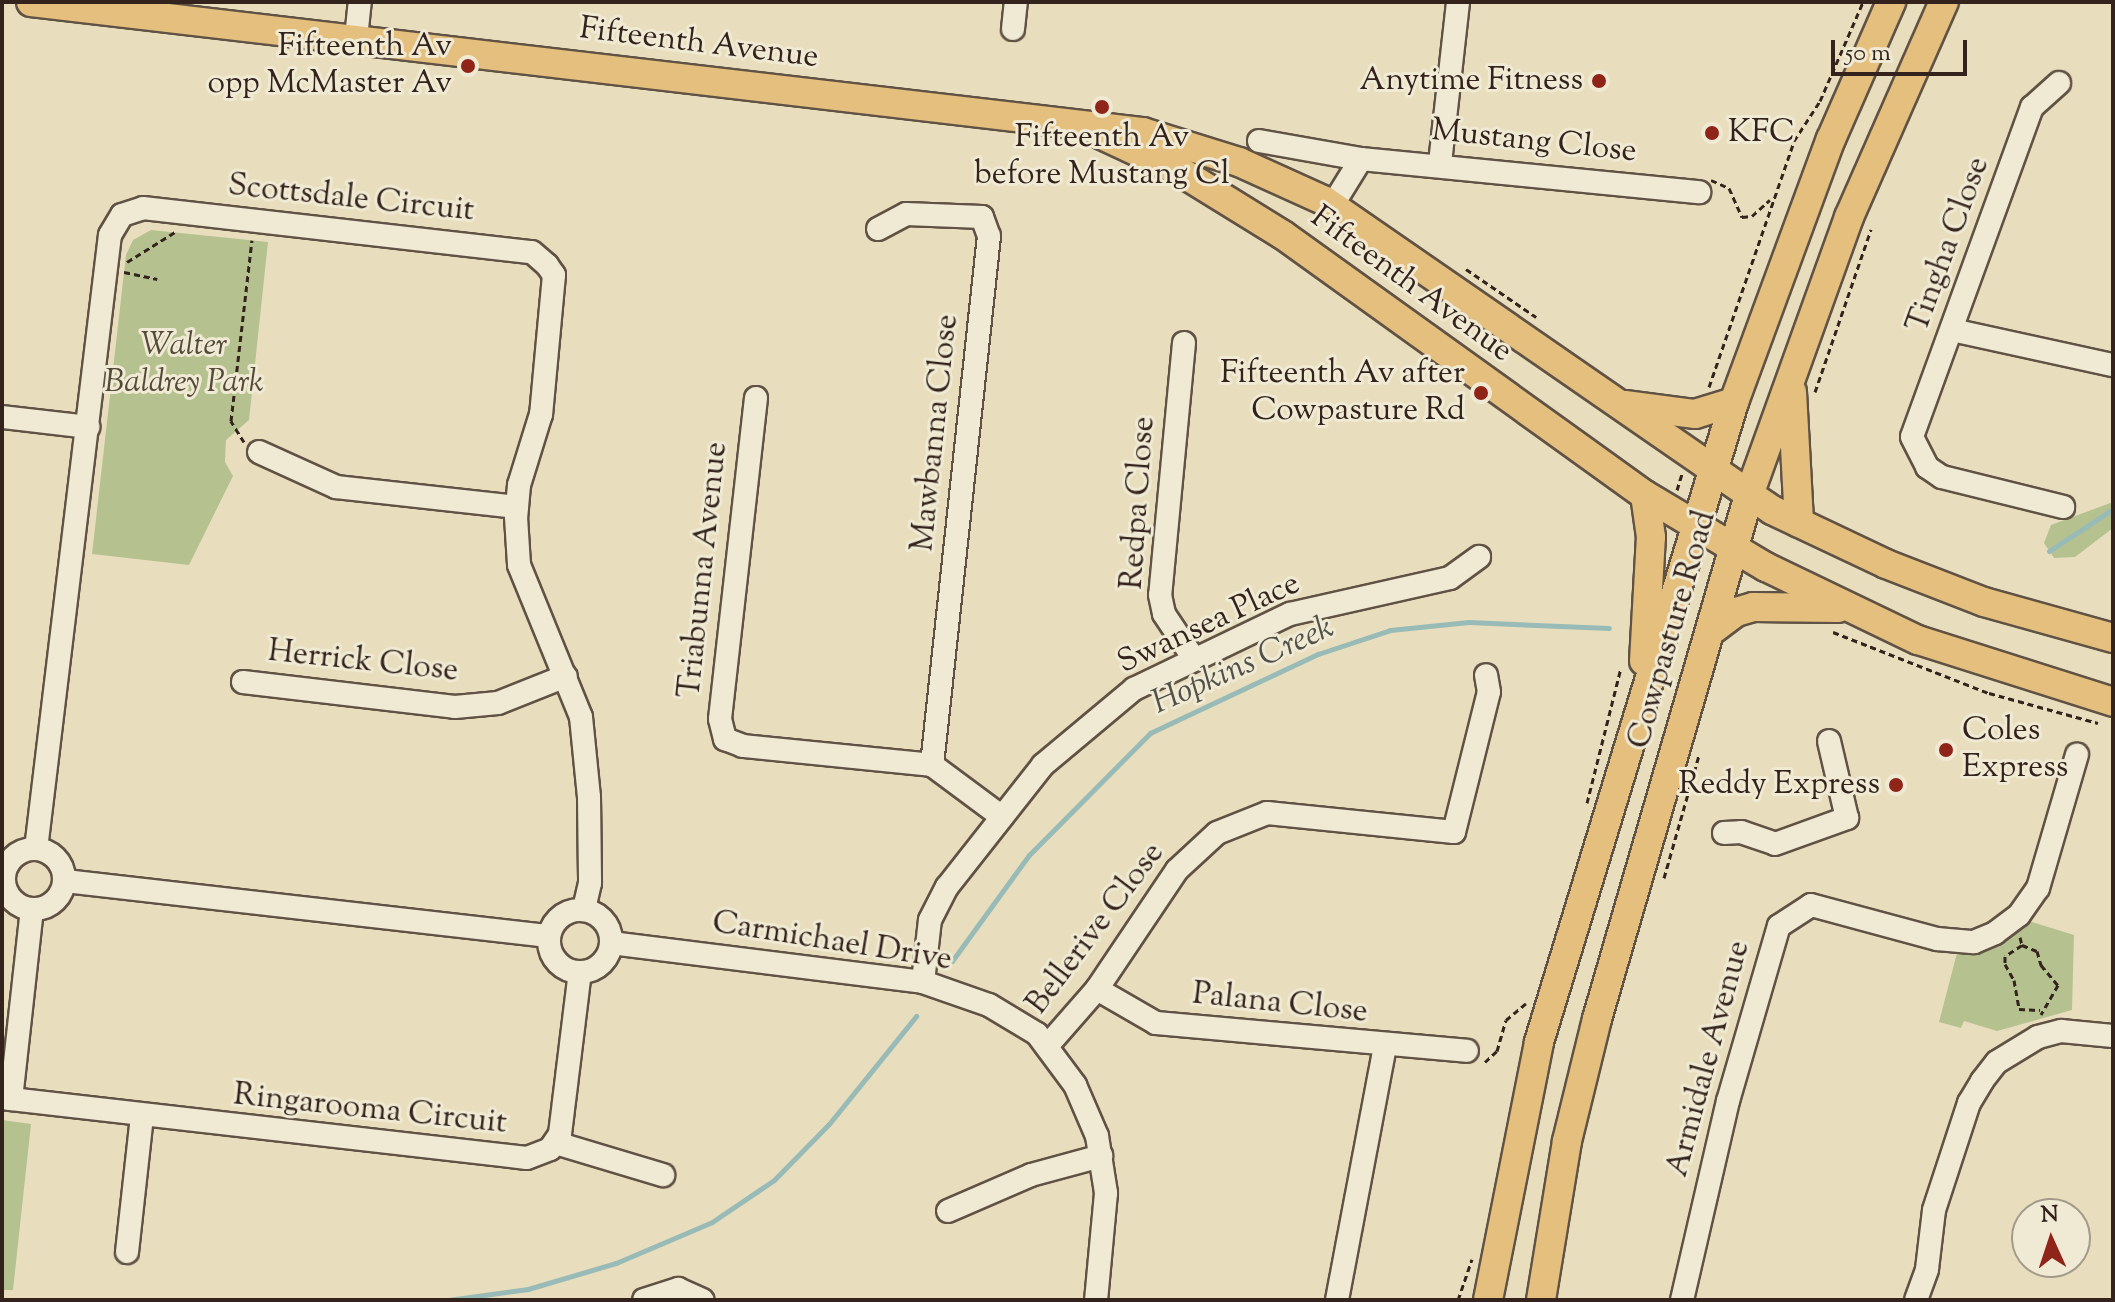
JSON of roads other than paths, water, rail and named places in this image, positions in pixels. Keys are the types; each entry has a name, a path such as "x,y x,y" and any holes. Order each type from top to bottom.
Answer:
{"main road":[{"name":"Fifteenth Avenue","path":"31,2 139,8 356,38 1143,132 1239,162 1332,206 1714,473 1799,523 1984,602 2113,638"},
{"name":"Cowpasture Road","path":"1488,1300 1539,1042 1734,402 1831,139 1891,2"},
{"name":"Cowpasture Road","path":"1541,1300 1567,1141 1597,1019 1749,495 1791,370 1849,217 1944,2"},
{"name":"Fifteenth Avenue","path":"1073,122 1181,172 1283,235 1645,495 1733,548 1918,640 2107,713"},
{"path":"1791,370 1799,523"},
{"path":"1612,402 1662,414 1695,414 1734,402"},
{"path":"1640,712 1651,537 1645,495"},
{"path":"1712,630 1736,612 1753,607 1851,609"}],"street":[{"path":"356,38 360,2"},
{"path":"1013,29 1016,2"},
{"path":"1440,163 1458,2"},
{"name":"Tingha Close","path":"2059,83 2032,107 1912,437 1927,467 1942,477 2063,507"},
{"name":"Mustang Close","path":"1259,141 1361,159 1440,163 1699,192"},
{"path":"1332,206 1361,159"},
{"name":"Scottsdale Circuit","path":"36,849 110,235 122,215 143,208 532,252 554,275 541,414 517,507 519,565 581,717 589,766 590,883 584,910"},
{"name":"Mawbanna Close","path":"878,229 906,214 982,217 989,236 932,765"},
{"path":"1952,330 2113,365"},
{"name":"Redpa Close","path":"1184,343 1160,595 1164,614 1194,659"},
{"name":"Triabunna Avenue","path":"756,398 720,719 725,739 743,746 932,765"},
{"path":"2,417 88,427"},
{"path":"259,452 336,487 517,507"},
{"name":"Swansea Place","path":"923,982 930,920 947,887 1043,765 1134,689 1290,614 1450,578 1479,557"},
{"name":"Bellerive Close","path":"1048,1045 1097,989 1177,870 1208,840 1239,822 1267,813 1454,832 1489,692 1486,675"},
{"name":"Herrick Close","path":"243,682 455,707 498,703 566,676"},
{"path":"1724,833 1741,832 1775,844 1847,818 1829,741"},
{"name":"Armidale Avenue","path":"1682,1300 1728,1101 1779,926 1811,905 1937,939 1974,942 2015,918 2038,888 2077,755"},
{"path":"932,765 1002,817"},
{"path":"36,849 57,859 65,881 55,902 32,910 11,898 3,876 18,853 36,849"},
{"path":"65,881 549,936"},
{"path":"6,1098 32,910"},
{"path":"584,910 603,920 611,943 602,963 580,972 555,960 549,936 559,918 584,910"},
{"name":"Carmichael Drive","path":"611,943 923,982 989,1005 1048,1045 1084,1101 1101,1156 1106,1213 1096,1300"},
{"path":"580,972 556,1143 663,1175"},
{"name":"Palana Close","path":"1097,989 1156,1023 1467,1051"},
{"path":"1916,1300 1927,1269 1934,1210 1969,1103 1997,1062 2046,1035 2072,1031 2113,1036"},
{"path":"1337,1300 1385,1046"},
{"name":"Ringarooma Circuit","path":"6,1098 513,1159 539,1155 556,1143"},
{"path":"127,1252 142,1116"},
{"path":"948,1211 1031,1175 1101,1156"},
{"path":"644,1300 678,1289 703,1300"}],"waterway":[{"name":"Hopkins Creek","path":"2049,551 2113,509"},
{"name":"Hopkins Creek","path":"952,961 1029,855 1150,733 1318,654 1390,630 1469,622 1609,628"},
{"name":"Hopkins Creek","path":"448,1300 528,1289 616,1263 712,1222 774,1180 829,1124 916,1016"}],"place":[{"name":"Fifteenth Av opp McMaster Av","path":"468,66"},
{"name":"Anytime Fitness","path":"1599,81"},
{"name":"Fifteenth Av before Mustang Cl","path":"1102,107"},
{"name":"KFC","path":"1712,133"},
{"name":"Fifteenth Av after Cowpasture Rd","path":"1481,393"},
{"name":"Coles Express","path":"1946,750"},
{"name":"Reddy Express","path":"1896,785"}],"park label":[{"name":"Walter Baldrey Park","path":"184,366"}]}
